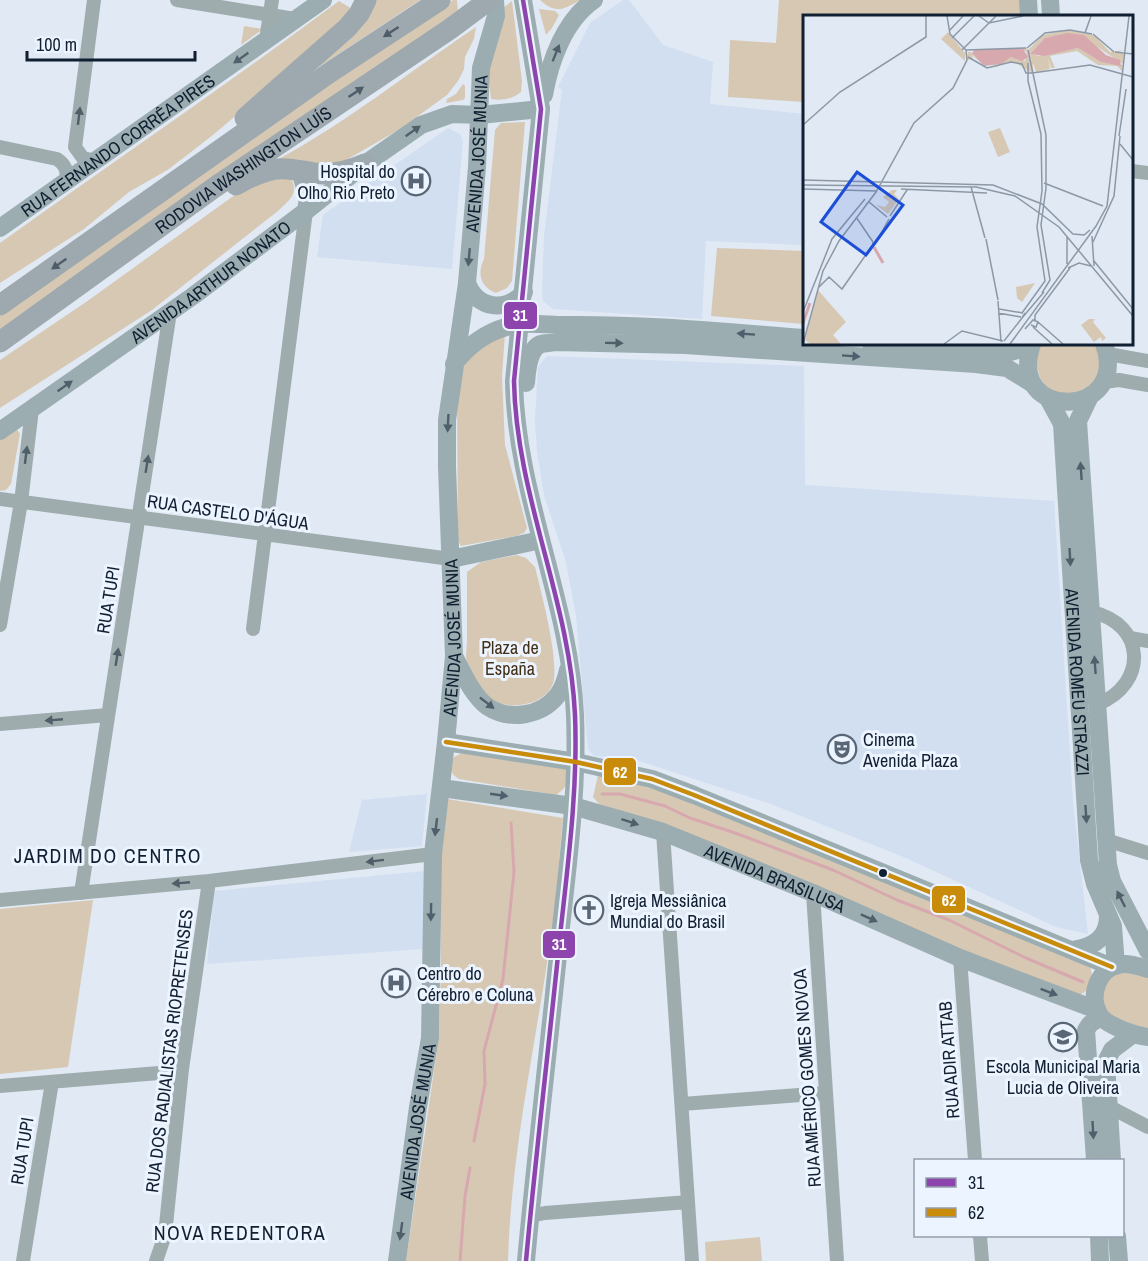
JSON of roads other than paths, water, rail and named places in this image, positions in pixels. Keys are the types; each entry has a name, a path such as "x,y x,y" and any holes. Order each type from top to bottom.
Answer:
{"highway":[{"path":"89,244 288,81 348,28 366,0"},
{"name":"RODOVIA WASHINGTON LUÍS","path":"0,305 329,73 440,0"},
{"name":"RODOVIA WASHINGTON LUÍS","path":"0,342 214,187 450,29 493,5"},
{"path":"33,319 244,180 276,169 324,174 345,172 364,164"}],"main road":[{"name":"RUA FERNANDO CORRÊA PIRES","path":"0,228 322,0"},
{"path":"523,0 542,109"},
{"path":"526,1261 576,762 575,713 567,639 525,474 518,435 514,381 542,109 548,73 562,40 577,16 594,0"},
{"path":"1028,0 1029,15"},
{"path":"1050,0 1051,15"},
{"name":"AVENIDA JOSÉ MUNIA","path":"397,1261 430,1038 433,854 454,656 447,420 467,283 480,115 481,68 493,5"},
{"name":"AVENIDA ARTHUR NONATO","path":"0,431 170,312 306,211 364,164 431,120 452,114 480,115 542,109"},
{"path":"300,171 308,198 306,211"},
{"path":"467,283 478,299 496,306 509,304 524,292"},
{"path":"454,365 467,349 483,337 521,324 609,325 803,338"},
{"name":"AVENIDA ROMEU STRAZZI","path":"518,435 529,360 540,344 556,342 685,345 976,364 1006,368 1033,384 1048,398 1062,424 1089,860 1095,884 1113,926 1114,967"},
{"path":"884,345 1002,354 1030,345"},
{"path":"1031,345 1028,370 1033,384"},
{"path":"1048,398 1069,403 1090,396 1104,382 1108,368 1106,349"},
{"name":"AVENIDA ROMEU STRAZZI","path":"1090,396 1078,421 1108,865 1112,881 1148,951"},
{"path":"451,559 541,540"},
{"path":"451,582 478,554"},
{"path":"454,656 468,682 482,701 500,712 520,715 539,711 548,706 560,692 570,664"},
{"path":"446,742 576,762 652,780 694,795 1114,967"},
{"name":"AVENIDA BRASILUSA","path":"441,788 573,806 663,832 813,893 960,958 1099,1013 1107,1023 1141,1035"},
{"path":"1073,950 1084,948 1100,939 1105,932 1108,914"},
{"path":"1095,1159 1086,1030 1099,1013 1094,999 1096,986 1102,975 1114,967 1126,964 1148,969"},
{"path":"1112,1159 1106,1062 1108,1055 1124,1040 1141,1035"},
{"path":"1099,1237 1100,1261"},
{"path":"1117,1237 1119,1261"}],"street":[{"path":"57,159 68,156 75,147 94,0"},
{"path":"177,0 295,20"},
{"path":"266,40 272,0"},
{"path":"0,147 57,159 64,164 67,181"},
{"path":"75,147 83,158 96,161"},
{"path":"1133,171 1148,173"},
{"path":"253,629 306,211"},
{"name":"RUA TUPI","path":"81,893 170,312"},
{"path":"1106,349 1148,361"},
{"path":"1104,382 1119,381 1148,385"},
{"path":"0,620 21,502 32,409"},
{"name":"RUA CASTELO D'ÁGUA","path":"0,499 451,559"},
{"path":"1092,612 1104,614 1123,628 1130,638 1134,652 1129,680 1121,691 1098,704"},
{"path":"1130,638 1148,641"},
{"path":"1133,667 1148,669"},
{"path":"0,724 108,715"},
{"path":"663,832 692,1261"},
{"path":"1106,840 1143,852"},
{"path":"1108,865 1121,856 1143,852"},
{"path":"0,900 209,881 433,854"},
{"name":"RUA DOS RADIALISTAS RIOPRETENSES","path":"156,1261 165,1235 182,1069 209,881"},
{"name":"RUA AMÉRICO GOMES NOVOA","path":"813,893 837,1261"},
{"name":"RUA ADIR ATTAB","path":"960,958 975,1159"},
{"path":"0,1086 52,1083 182,1069"},
{"name":"RUA TUPI","path":"23,1261 52,1083"},
{"path":"682,1104 826,1093"},
{"path":"1092,1098 1148,1127"},
{"path":"530,1216 688,1202"},
{"path":"980,1237 982,1261"}],"waterway":[{"path":"602,794 620,794 665,806 690,818 833,870 1083,982"},
{"path":"474,1141 485,1084 484,1051 503,979 514,872 511,823"},
{"path":"460,1261 465,1196 470,1168"}],"place":[{"name":"Hospital do Olho Rio Preto","path":"416,181"},
{"name":"Cinema Avenida Plaza","path":"842,749"},
{"name":"Igreja Messiânica Mundial do Brasil","path":"589,910"},
{"name":"Centro do Cérebro e Coluna","path":"396,983"},
{"name":"Escola Municipal Maria Lucia de Oliveira","path":"1063,1037"}],"district":[{"name":"JARDIM DO CENTRO","path":"108,855"},
{"name":"NOVA REDENTORA","path":"240,1232"}],"park label":[{"name":"Plaza de España","path":"510,657"}]}
